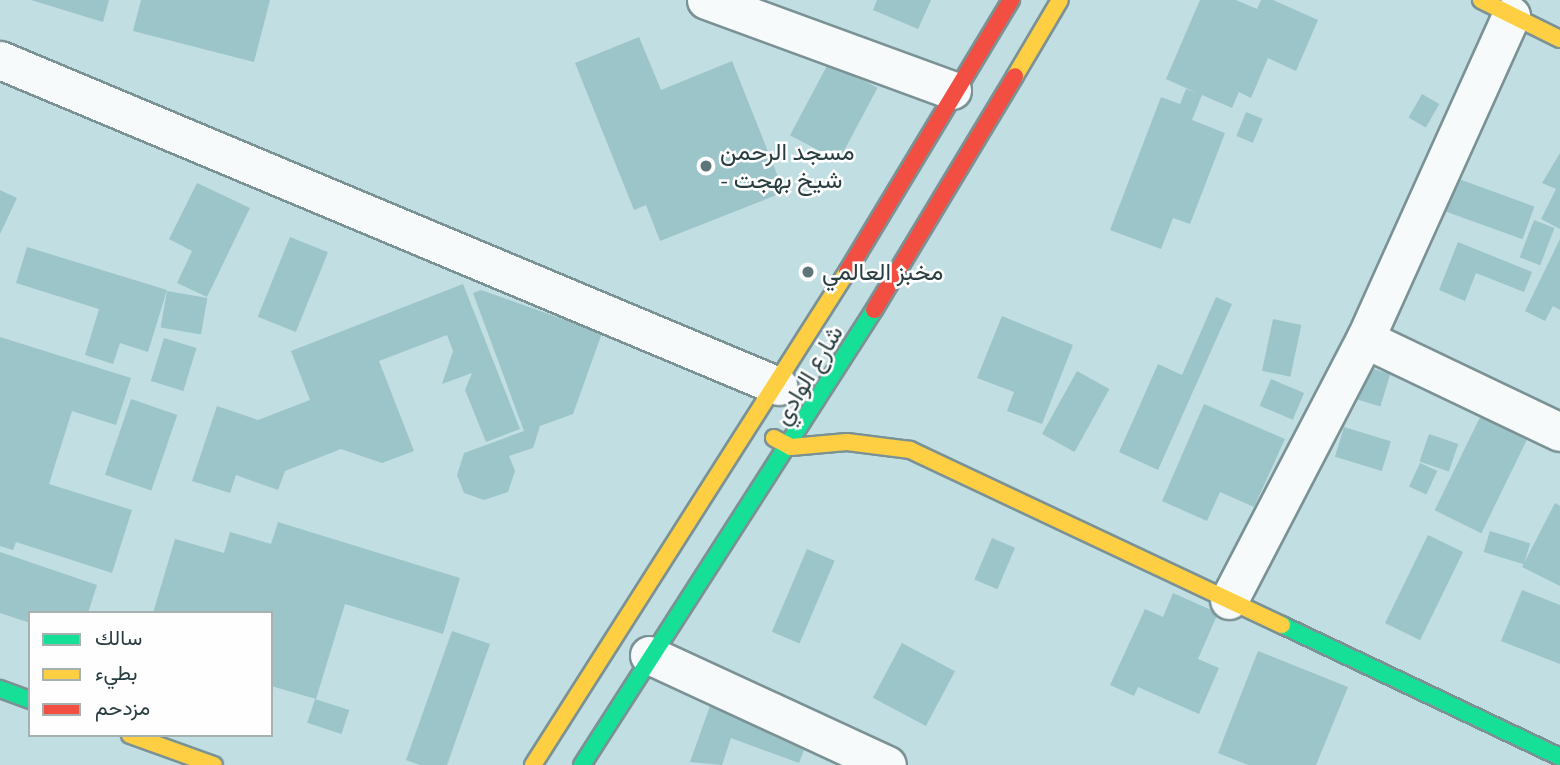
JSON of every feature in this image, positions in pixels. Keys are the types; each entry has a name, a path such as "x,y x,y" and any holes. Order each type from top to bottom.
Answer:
{"main road":[{"name":"شارع الوادي","path":"533,765 754,427 952,90 1011,0"},
{"name":"شارع الوادي","path":"582,765 649,655 791,447 1060,0"},
{"path":"1496,7 1560,39"},
{"path":"754,427 791,447 847,442 910,450 1228,600 1554,759"},
{"path":"0,689 28,699"},
{"path":"136,737 214,765"}],"street":[{"path":"706,0 952,90"},
{"path":"1228,600 1365,339 1496,7"},
{"path":"0,60 778,386"},
{"path":"1365,339 1560,432"},
{"path":"649,655 887,765"}],"building":[{"path":"31,0 109,0 103,22"},
{"path":"141,0 270,0 254,62 133,31"},
{"path":"877,0 931,0 918,29 873,10"},
{"path":"1200,0 1236,0 1257,9 1261,0 1273,0 1318,20 1296,71 1268,58 1251,98 1239,92 1232,108 1202,95 1192,120 1225,133 1190,224 1173,218 1161,249 1110,230 1161,97 1180,104 1186,89 1197,93 1166,79"},
{"path":"639,37 661,90 732,61 784,192 660,241 646,205 634,210 575,63"},
{"path":"829,62 878,88 839,161 790,135"},
{"path":"1422,94 1439,104 1426,127 1408,117"},
{"path":"1246,112 1263,119 1253,143 1236,136"},
{"path":"1560,153 1560,229 1541,219 1556,189 1542,183"},
{"path":"1448,175 1534,206 1522,239 1436,208"},
{"path":"197,183 250,208 207,297 177,283 192,251 169,239"},
{"path":"0,190 17,198 0,234"},
{"path":"1534,220 1555,228 1540,265 1520,257"},
{"path":"290,237 328,252 296,332 258,317"},
{"path":"1560,239 1560,310 1553,306 1545,321 1525,311"},
{"path":"1458,242 1532,272 1524,292 1476,273 1465,301 1439,290"},
{"path":"27,247 167,290 148,352 120,343 113,364 85,355 99,309 16,283"},
{"path":"463,284 520,429 486,442 465,390 472,373 442,384 453,351 447,335 379,361 414,451 382,463 341,449 285,471 278,490 236,475 230,493 192,481 217,406 258,420 310,400 291,351"},
{"path":"481,290 602,333 573,414 540,426 533,448 509,456 515,471 508,492 484,500 464,493 457,475 464,453 524,431 473,293"},
{"path":"167,291 207,298 201,335 161,327"},
{"path":"1216,297 1232,304 1158,470 1119,452 1158,364 1182,375"},
{"path":"1002,316 1073,345 1042,424 1007,411 1014,392 977,378"},
{"path":"1273,319 1301,325 1290,377 1262,371"},
{"path":"0,337 131,378 116,425 72,411 49,484 132,510 112,573 16,542 13,550 0,546"},
{"path":"164,338 197,348 183,391 151,381"},
{"path":"1354,363 1390,374 1380,407 1344,396"},
{"path":"1077,371 1109,389 1074,452 1042,434"},
{"path":"1271,379 1304,393 1293,420 1260,406"},
{"path":"131,399 177,415 151,491 105,475"},
{"path":"1204,404 1285,439 1254,507 1220,492 1207,521 1162,501"},
{"path":"1485,407 1532,430 1481,533 1435,510"},
{"path":"1344,427 1391,441 1382,471 1335,457"},
{"path":"1429,434 1458,444 1449,472 1420,461"},
{"path":"1420,463 1437,471 1426,495 1409,487"},
{"path":"1555,503 1560,506 1560,586 1522,567"},
{"path":"278,522 460,578 443,634 345,604 316,699 273,687 273,611 154,611 175,539 224,553 230,532 271,544"},
{"path":"1490,531 1530,543 1524,564 1484,552"},
{"path":"1428,535 1463,552 1420,640 1385,623"},
{"path":"992,538 1015,548 997,589 974,579"},
{"path":"807,549 835,561 799,644 772,632"},
{"path":"0,552 97,585 89,611 28,611 28,622 0,613"},
{"path":"1522,590 1560,605 1560,664 1501,641"},
{"path":"1173,593 1218,613 1198,659 1219,668 1199,714 1138,687 1134,696 1110,685 1145,609 1163,617"},
{"path":"452,631 490,644 447,765 420,765 406,760"},
{"path":"902,643 955,671 926,726 873,698"},
{"path":"1258,651 1348,687 1316,765 1248,765 1218,753"},
{"path":"315,699 349,710 342,734 307,723"},
{"path":"710,706 807,742 799,763 731,738 722,765 690,762"}],"traffic: fast":[{"path":"582,765 874,310"},
{"path":"1282,625 1560,757"},
{"path":"0,689 28,699"}],"traffic: slow":[{"path":"1015,76 1060,0"},
{"path":"1481,0 1560,39"},
{"path":"533,765 847,272"},
{"path":"774,438 791,447 847,442 910,450 1282,625"},
{"path":"136,737 214,765"}],"traffic: jam":[{"path":"847,272 1011,0"},
{"path":"874,310 1015,76"}],"place":[{"name":"مسجد الرحمن - شيخ بهجت","path":"706,166"},
{"name":"مخبز العالمي","path":"808,272"}]}
